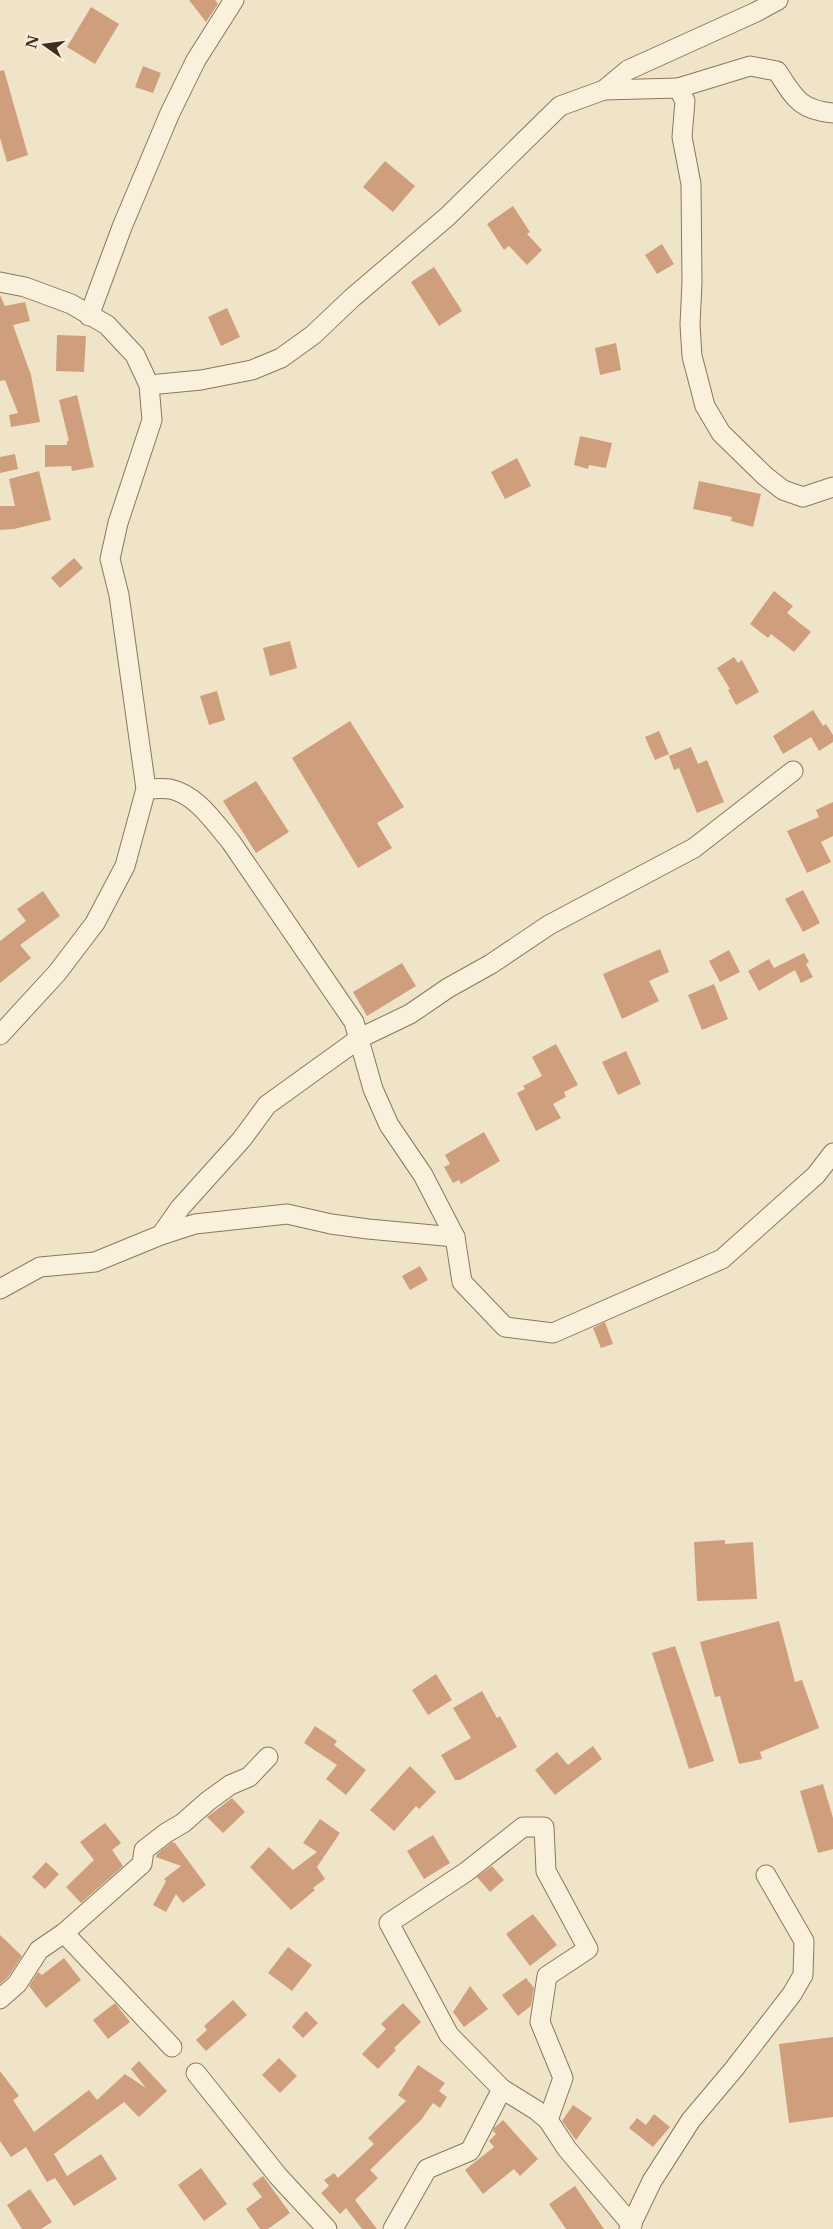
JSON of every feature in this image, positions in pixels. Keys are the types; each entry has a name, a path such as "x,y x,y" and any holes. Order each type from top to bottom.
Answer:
{"street":[{"path":"89,316 122,227 170,113 196,60 234,0"},
{"path":"604,90 628,70 756,12 778,0"},
{"path":"149,386 201,380 243,372 281,358 313,335 352,298 448,216 560,106 604,90 678,88 750,66 777,71 794,99 816,112 833,113"},
{"path":"678,88 685,101 682,137 691,184 692,282 690,325 692,356 705,406 721,433 765,476 784,490 803,497 833,487"},
{"path":"0,282 25,287 71,304 107,325 135,355 149,386 152,420 118,523 110,559 119,595 146,789 125,866 95,923 57,973 0,1035"},
{"path":"161,1235 180,1208 242,1139 267,1106 360,1038 410,1014 448,988 491,964 549,925 694,848 793,771"},
{"path":"146,789 170,789 193,800 231,842 354,1022 373,1089 389,1124 423,1175 455,1237 462,1282 505,1327 552,1333 722,1259 816,1175 833,1153"},
{"path":"0,1289 40,1267 95,1262 161,1235 195,1224 287,1214 331,1224 455,1237"},
{"path":"0,1998 18,1984 39,1950 64,1933 142,1864 144,1850 183,1823 230,1785 249,1777 268,1757"},
{"path":"548,2120 563,2078 540,2022 547,1976 588,1949 546,1871 544,1826 522,1827 466,1872 389,1924 449,2035 502,2089 536,2110 548,2120 566,2149 630,2227 652,2181 691,2120 734,2069 792,1994 803,1974 804,1941 766,1875"},
{"path":"64,1933 172,2047"},
{"path":"196,2073 278,2176 327,2229"},
{"path":"393,2229 427,2169 470,2151 502,2089"}],"building":[{"path":"189,0 215,0 218,4 206,22"},
{"path":"91,7 119,24 95,64 67,47"},
{"path":"143,66 161,73 153,93 135,87"},
{"path":"4,70 28,155 7,162 0,138 0,71"},
{"path":"385,161 415,186 393,212 363,187"},
{"path":"513,206 530,232 527,234 542,250 527,265 509,246 504,250 487,224"},
{"path":"662,244 674,264 657,274 645,255"},
{"path":"434,267 462,311 439,326 411,282"},
{"path":"0,295 5,306 25,302 30,321 13,325 31,375 40,422 11,427 9,415 18,413 5,380 0,381"},
{"path":"227,308 240,337 221,346 208,317"},
{"path":"57,335 86,336 84,372 56,371"},
{"path":"616,343 621,370 600,375 595,348"},
{"path":"77,395 94,467 72,471 71,466 45,467 45,445 67,445 67,441 69,441 59,400"},
{"path":"580,436 612,443 606,468 589,465 588,469 574,465"},
{"path":"15,454 18,469 0,473 0,457"},
{"path":"517,458 531,486 505,499 491,472"},
{"path":"39,471 51,520 14,529 0,530 0,506 15,506 9,479"},
{"path":"699,481 761,494 753,527 731,521 732,517 693,509"},
{"path":"74,558 83,568 60,588 51,578"},
{"path":"774,591 793,606 787,613 811,632 794,652 771,634 768,638 750,624"},
{"path":"290,641 297,668 270,676 263,648"},
{"path":"734,657 738,663 742,660 759,692 736,705 728,690 730,689 717,668"},
{"path":"217,691 225,720 209,725 200,696"},
{"path":"813,710 823,726 826,724 833,735 833,742 819,751 811,737 783,754 773,736"},
{"path":"350,721 404,807 377,823 392,848 358,868 292,758"},
{"path":"659,731 669,754 655,760 645,737"},
{"path":"691,747 698,764 707,760 724,802 697,813 679,768 674,770 669,756"},
{"path":"256,781 289,832 256,853 223,801"},
{"path":"833,802 833,836 821,842 831,862 807,873 787,831 819,817 816,810"},
{"path":"803,890 820,923 803,932 785,899"},
{"path":"43,891 60,916 20,945 31,958 0,983 0,941 26,921 17,909"},
{"path":"660,949 669,972 649,981 659,1001 622,1019 603,974"},
{"path":"729,950 740,972 720,982 709,961"},
{"path":"804,953 809,962 806,964 813,977 801,983 795,970 759,991 748,971 769,959 774,968"},
{"path":"402,963 416,986 367,1016 353,992"},
{"path":"714,984 728,1019 702,1030 688,995"},
{"path":"556,1044 578,1085 564,1092 566,1097 553,1104 561,1118 536,1131 517,1093 525,1089 523,1086 542,1076 532,1057"},
{"path":"626,1051 641,1084 618,1095 602,1062"},
{"path":"484,1132 500,1161 461,1184 459,1180 453,1183 444,1167 450,1164 445,1155"},
{"path":"420,1266 428,1280 410,1290 402,1276"},
{"path":"605,1322 613,1344 601,1348 593,1328"},
{"path":"725,1540 725,1544 753,1542 757,1599 697,1601 694,1542"},
{"path":"779,1621 795,1682 802,1680 819,1728 760,1752 762,1759 739,1764 720,1696 715,1697 700,1642"},
{"path":"675,1646 714,1761 689,1769 652,1653"},
{"path":"436,1674 452,1700 428,1715 412,1690"},
{"path":"482,1691 497,1718 500,1716 517,1747 460,1780 455,1780 441,1755 471,1738 453,1708"},
{"path":"315,1726 337,1741 334,1745 366,1770 346,1795 326,1779 337,1765 304,1743"},
{"path":"593,1746 602,1759 555,1795 535,1770 557,1752 568,1765"},
{"path":"410,1766 436,1792 419,1809 416,1806 394,1831 370,1810"},
{"path":"823,1784 833,1818 833,1849 818,1853 800,1791"},
{"path":"232,1798 245,1812 223,1833 207,1817"},
{"path":"320,1819 340,1833 317,1867 325,1879 291,1910 250,1867 269,1847 293,1870 317,1852 303,1843"},
{"path":"105,1823 121,1843 112,1850 123,1866 81,1903 66,1887 94,1860 80,1842"},
{"path":"433,1835 450,1863 424,1879 407,1851"},
{"path":"172,1842 175,1843 206,1885 183,1903 176,1894 166,1912 153,1905 166,1881 164,1879 181,1866 156,1857 157,1854"},
{"path":"46,1862 59,1874 45,1889 32,1877"},
{"path":"492,1866 504,1880 490,1892 477,1877"},
{"path":"533,1914 557,1945 530,1966 506,1934"},
{"path":"0,1935 22,1956 8,1977 0,1984"},
{"path":"288,1947 312,1965 292,1991 268,1973"},
{"path":"64,1958 81,1980 46,2008 29,1986 38,1972 42,1975"},
{"path":"526,1978 534,1988 531,2006 518,2016 502,1995"},
{"path":"470,1986 488,2009 464,2027 453,2012"},
{"path":"233,2000 247,2015 206,2051 196,2040 207,2030 204,2026"},
{"path":"115,2003 130,2022 108,2039 93,2020"},
{"path":"403,2003 421,2022 394,2048 396,2050 378,2069 362,2054 386,2029 381,2024"},
{"path":"306,2011 318,2023 303,2038 292,2027"},
{"path":"833,2037 833,2117 789,2123 779,2044"},
{"path":"279,2058 297,2076 280,2093 262,2075"},
{"path":"139,2061 167,2091 139,2117 124,2102 54,2154 67,2176 101,2154 117,2179 74,2206 55,2178 47,2182 26,2147 11,2157 0,2141 0,2071 19,2096 13,2100 34,2132 89,2090 97,2100 125,2074 146,2088 131,2069"},
{"path":"418,2065 445,2083 439,2091 447,2097 440,2108 433,2103 421,2120 370,2170 378,2178 355,2200 377,2229 362,2229 346,2208 340,2214 321,2193 329,2186 324,2180 334,2173 338,2178 374,2144 368,2138 406,2101 398,2095"},
{"path":"573,2105 592,2118 576,2140 562,2121"},
{"path":"654,2114 670,2127 653,2147 629,2128 637,2118 646,2125"},
{"path":"503,2120 538,2159 520,2176 514,2169 483,2194 465,2170 494,2147 489,2141 496,2134 493,2131 494,2128"},
{"path":"201,2168 227,2204 204,2221 178,2185"},
{"path":"263,2176 290,2213 268,2229 260,2229 246,2209 262,2197 252,2184"},
{"path":"575,2186 604,2229 566,2229 549,2204"},
{"path":"30,2189 52,2222 41,2229 22,2229 7,2205"}]}
